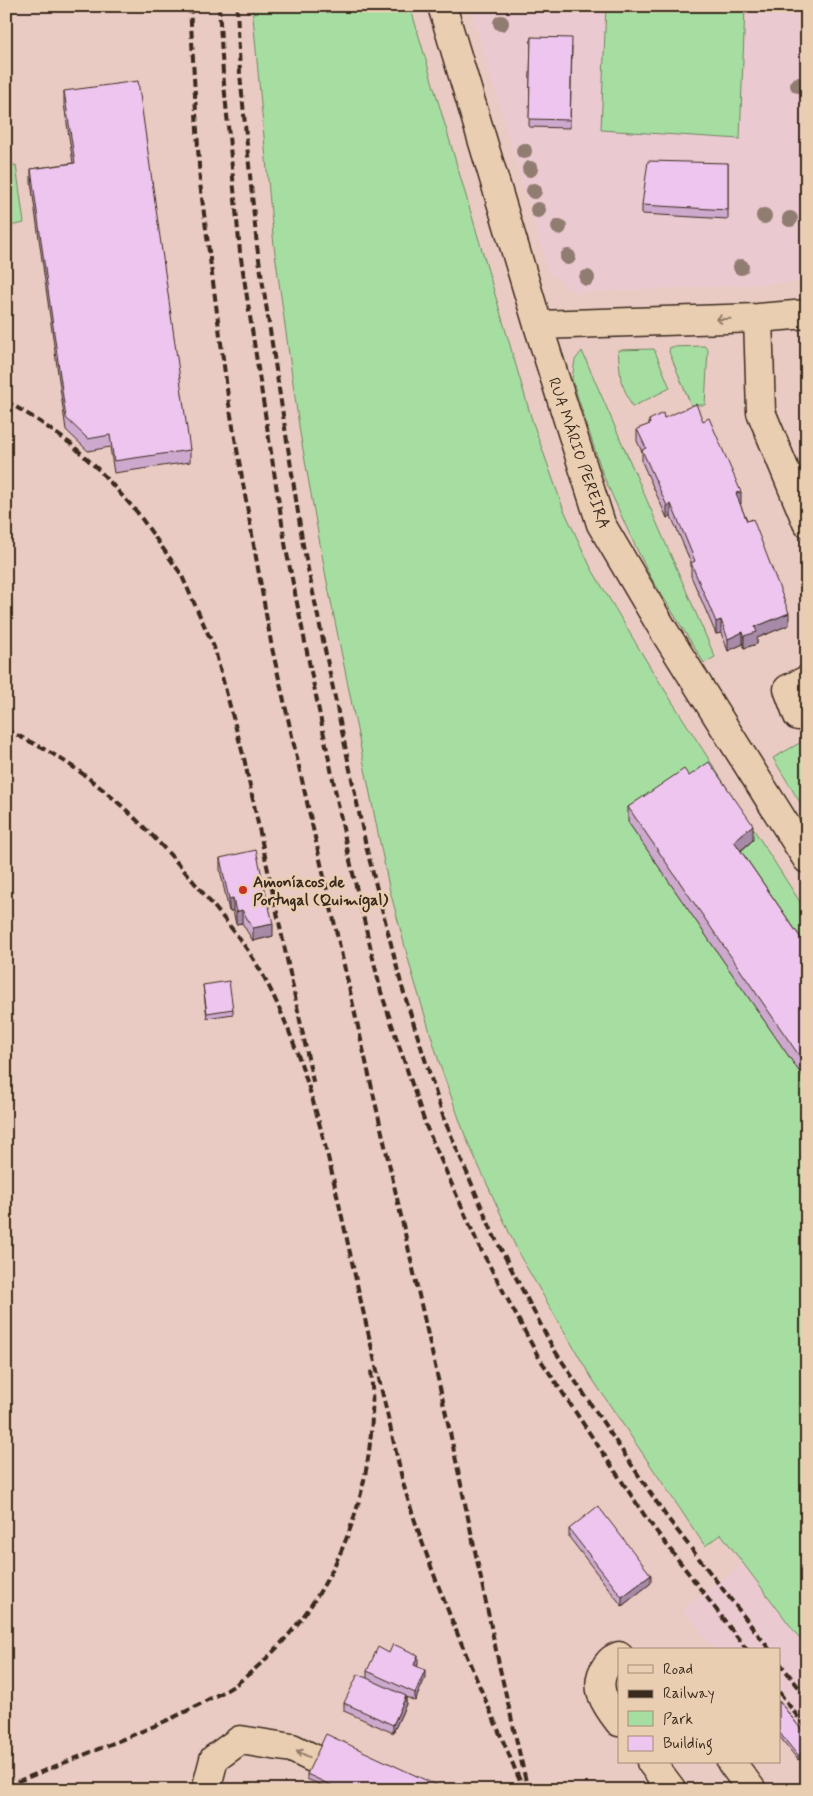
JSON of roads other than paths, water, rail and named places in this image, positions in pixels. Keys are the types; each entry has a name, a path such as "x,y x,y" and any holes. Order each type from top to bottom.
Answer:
{"street":[{"name":"RUA MÁRIO PEREIRA","path":"442,6 538,325 601,524 664,631 807,859"},
{"path":"538,325 758,318 807,314"},
{"path":"758,318 761,412 807,523"},
{"path":"798,716 788,689 807,680"},
{"path":"618,1656 613,1658 601,1673 599,1690 618,1720"},
{"path":"206,1790 214,1759 240,1740 292,1748 378,1790"},
{"path":"652,1764 672,1790"},
{"path":"732,1764 752,1790"}],"railway":[{"path":"190,6 200,183 229,404 272,648 448,1423 500,1669 528,1790"},
{"path":"219,6 223,73 240,252 286,549 347,848 381,992 426,1126 479,1246 538,1356 647,1519 745,1648"},
{"path":"237,6 240,74 257,246 303,545 366,846 402,987 444,1119 494,1236 553,1348 666,1516 768,1648"},
{"path":"6,401 36,419 71,444 99,470 137,512 181,574 214,647 244,758 314,1086"},
{"path":"6,730 46,750 70,765 136,819 194,882 233,930 259,967 280,1009 316,1112 334,1182 403,1483 442,1596 520,1781"},
{"path":"6,1786 155,1726 187,1711 235,1685 270,1655 299,1621 324,1584 344,1545 358,1503 368,1459 372,1414 371,1369"},
{"path":"780,1663 807,1698"},
{"path":"780,1693 807,1729"}],"place":[{"name":"Amoníacos de Portugal (Quimigal)","path":"243,890"}]}
